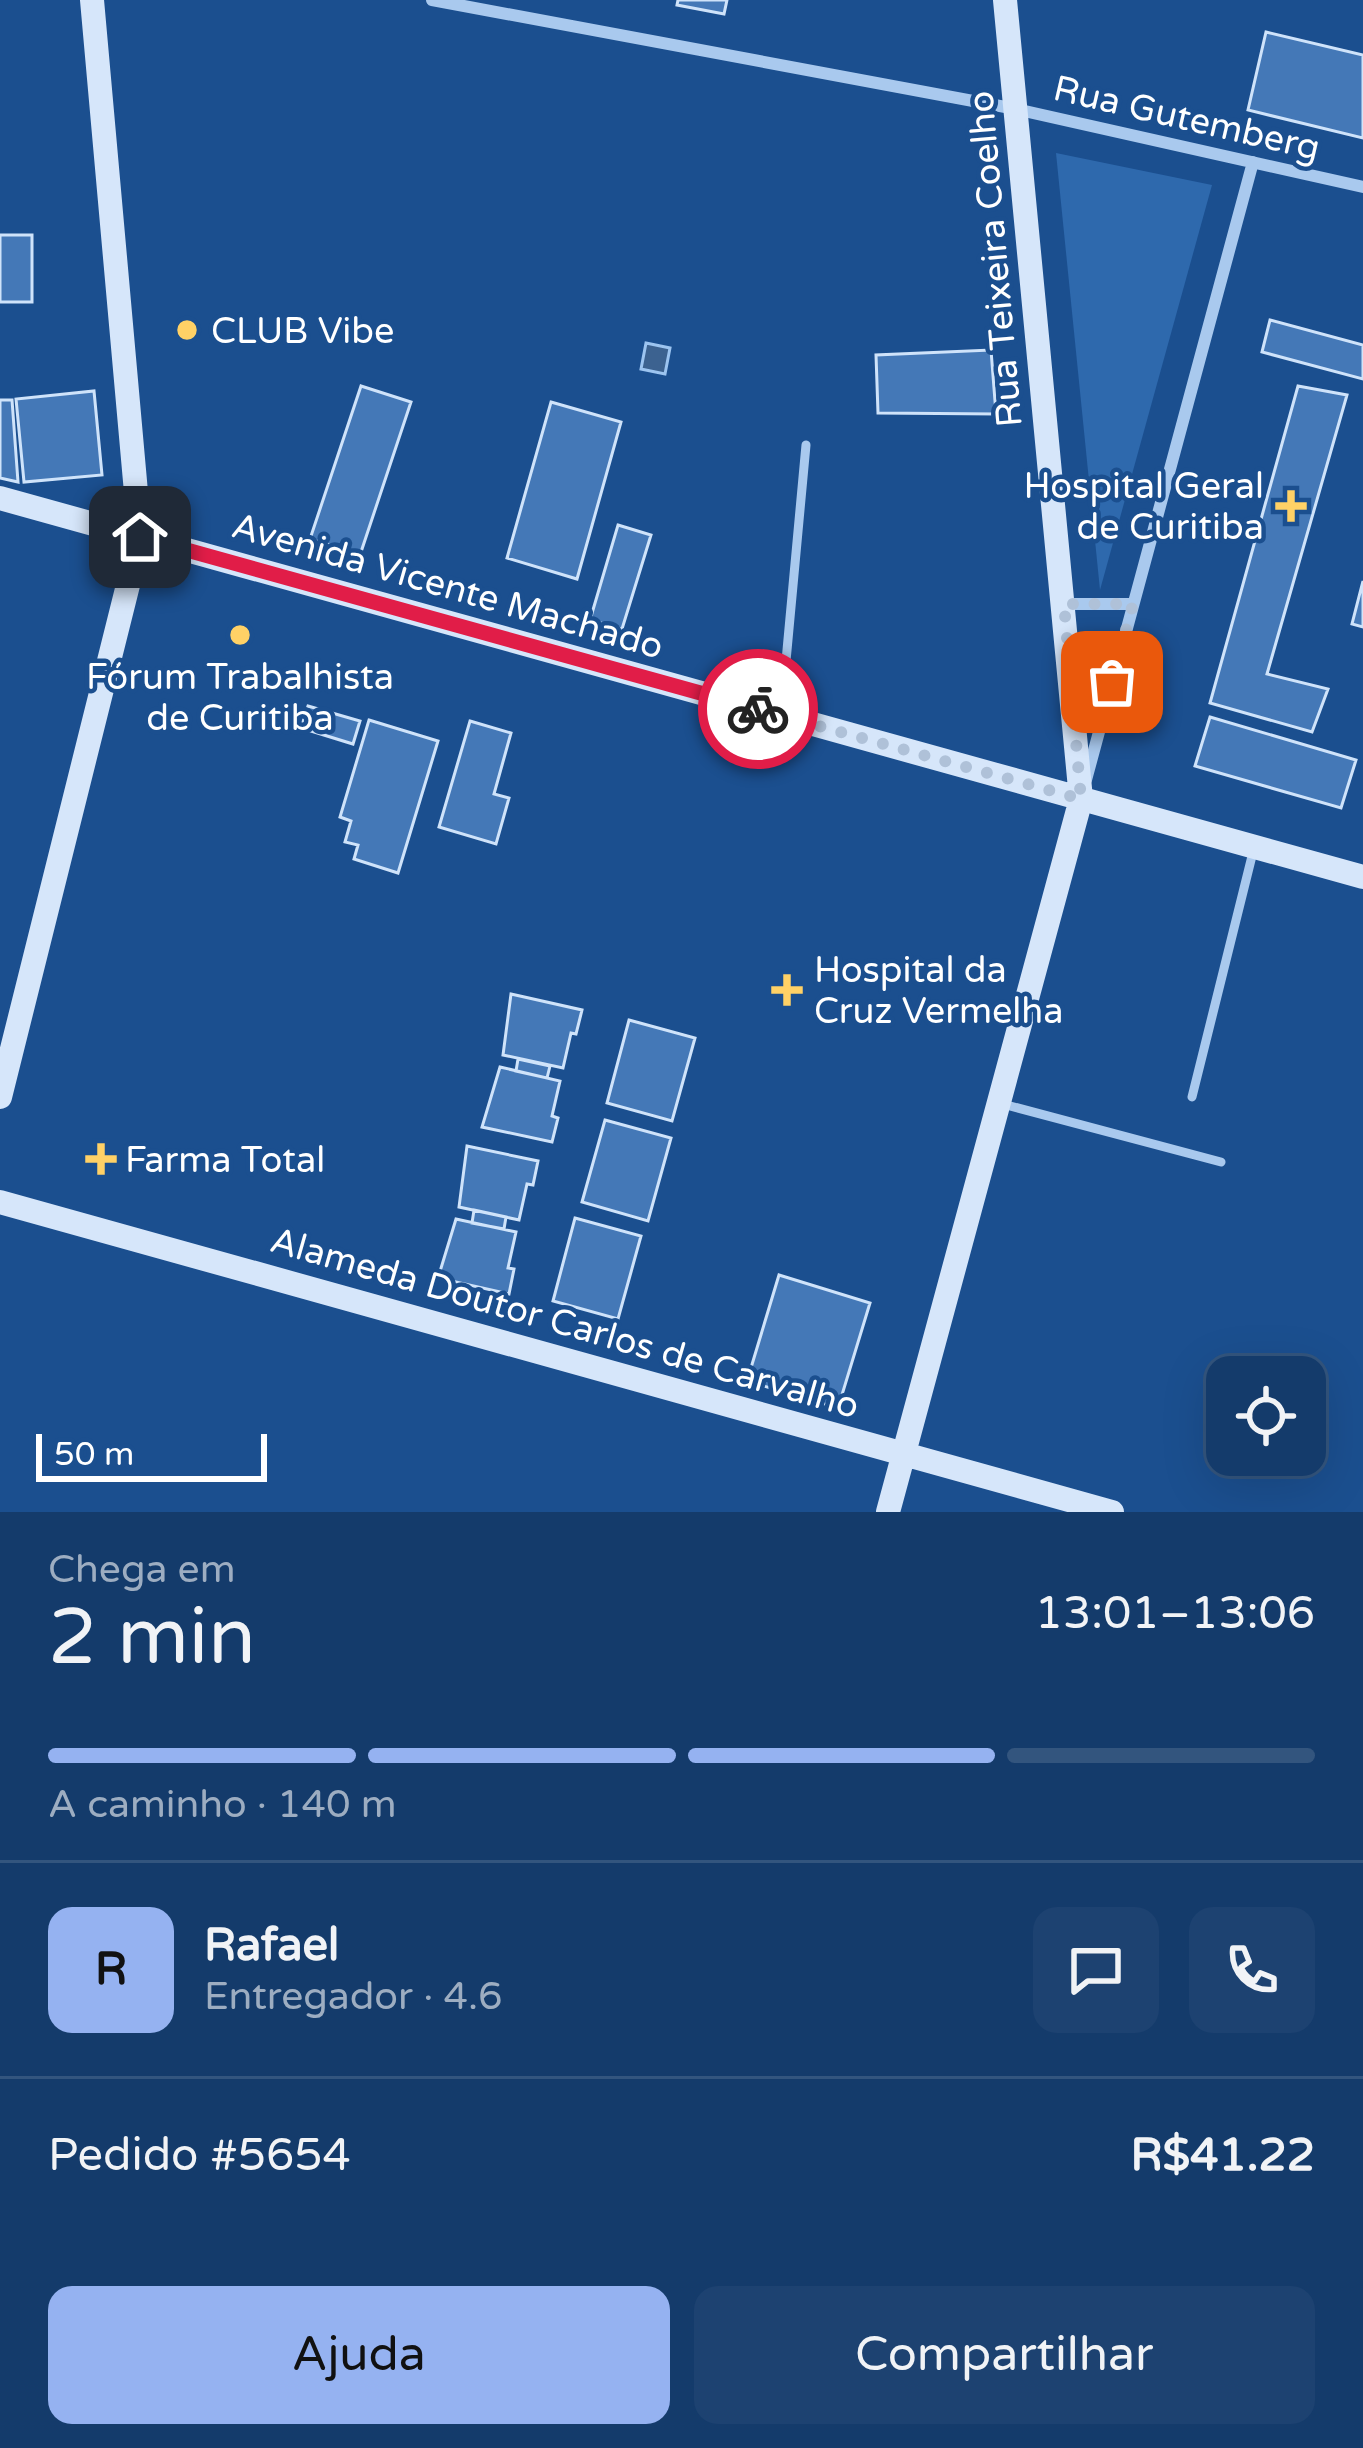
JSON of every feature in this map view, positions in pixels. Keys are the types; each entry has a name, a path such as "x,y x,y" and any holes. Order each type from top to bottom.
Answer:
{"main road":[{"path":"0,1097 140,537 92,0"},
{"name":"Rua Teixeira Coelho","path":"1006,0 1081,799"},
{"name":"Avenida Vicente Machado","path":"0,498 1363,877"},
{"path":"888,1512 1081,799"},
{"name":"Alameda Doutor Carlos de Carvalho","path":"0,1202 1112,1512"}],"street":[{"name":"Rua Gutemberg","path":"432,0 1016,109 1363,187"},
{"path":"1081,799 1253,162"},
{"path":"1064,604 1133,604"}],"lane":[{"path":"781,715 806,445"},
{"path":"1192,1096 1254,847"},
{"path":"999,1103 1221,1162"}],"shaded area":[{"path":"1056,153 1212,185 1100,590"},
{"path":"646,343 670,348 665,374 641,369"}],"building":[{"path":"678,0 727,0 724,14 677,5"},
{"path":"1266,32 1363,55 1363,138 1248,110"},
{"path":"0,235 32,235 32,302 0,302"},
{"path":"1270,320 1363,345 1363,379 1262,352"},
{"path":"991,350 996,414 878,413 876,355"},
{"path":"361,386 411,402 360,555 310,539"},
{"path":"1298,386 1347,395 1267,674 1328,689 1312,732 1210,703"},
{"path":"94,391 102,475 24,482 16,399"},
{"path":"0,400 12,400 18,482 0,478"},
{"path":"551,402 621,422 577,579 507,558"},
{"path":"618,525 651,535 622,629 590,620"},
{"path":"1363,581 1363,627 1352,624"},
{"path":"308,706 360,721 353,744 301,728"},
{"path":"1210,717 1356,760 1341,808 1195,766"},
{"path":"369,720 438,741 398,873 354,859 358,845 345,842 351,821 340,817"},
{"path":"470,721 511,733 494,794 509,798 496,844 439,827"},
{"path":"511,994 582,1010 563,1068 503,1055"},
{"path":"629,1020 695,1038 672,1121 607,1103"},
{"path":"518,1059 550,1066 547,1078 516,1071"},
{"path":"500,1067 560,1081 552,1142 482,1127"},
{"path":"605,1120 671,1138 648,1221 582,1202"},
{"path":"467,1146 538,1161 519,1220 459,1207"},
{"path":"474,1210 506,1217 504,1229 472,1223"},
{"path":"575,1218 641,1236 618,1319 553,1301"},
{"path":"456,1219 516,1232 508,1268 514,1269 509,1294 438,1278"},
{"path":"779,1275 870,1303 838,1408 747,1381"}],"way so far":[{"path":"758,709 1081,799 1064,604 1133,604 1112,682"}],"place":[{"name":"CLUB Vibe","path":"187,330"},
{"name":"Hospital Geral de Curitiba","path":"1291,506"},
{"name":"Fórum Trabalhista de Curitiba","path":"240,635"},
{"name":"Hospital da Cruz Vermelha","path":"787,990"},
{"name":"Farma Total","path":"101,1159"}],"route":[{"path":"140,537 758,709"}]}
